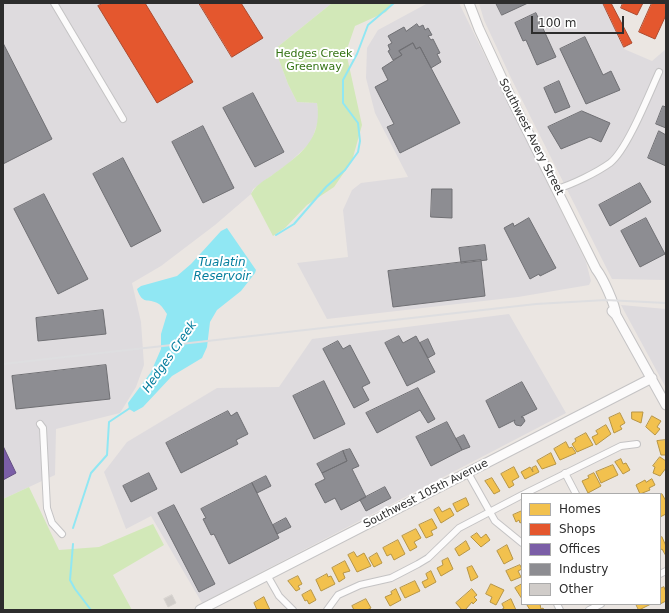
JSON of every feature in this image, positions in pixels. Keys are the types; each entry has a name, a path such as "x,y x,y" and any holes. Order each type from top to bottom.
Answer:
{"street":[{"path":"54,3 122,119"},
{"name":"Southwest Avery Street","path":"469,3 479,29 512,100 596,269 597,276 611,311 616,315 666,404"},
{"path":"557,189 603,167 615,159 626,142 659,72"},
{"name":"Southwest 105th Avenue","path":"200,610 652,378"},
{"path":"40,424 43,428 47,508 52,523 62,534"},
{"path":"527,493 620,446 637,444"},
{"path":"468,473 488,512 495,521 521,542"},
{"path":"566,473 576,493"},
{"path":"327,610 333,601 343,592 372,581 391,578 418,564 428,558 458,528 521,496"},
{"path":"267,576 279,596 293,610"},
{"path":"589,610 599,605"}],"shaded area":[{"path":"3,3 332,3 275,49 288,84 297,102 317,103 319,119 311,142 288,164 253,189 251,194 215,225 161,266 132,283 141,322 144,365 136,387 120,413 56,429 55,475 3,499"},
{"path":"428,3 459,3 586,262 591,281 589,285 518,297 327,319 297,263 348,257 343,210 352,190 361,183 408,177 375,113 366,78 367,48 378,30"},
{"path":"479,3 603,3 624,49 652,61 666,49 666,280 612,279 511,78 484,20"},
{"path":"621,305 666,309 666,388"},
{"path":"509,314 566,413 202,603 151,516 126,529 104,472 127,442 217,388 279,387 312,339"}],"green space":[{"name":"Hedges Creek Greenway","path":"332,3 394,3 386,12 355,26 346,52 362,125 352,161 334,187 307,205 285,228 273,236 251,194 260,184 290,162 306,146 312,138 316,128 318,116 317,103 297,102 288,84 275,49"},
{"path":"29,487 59,550 99,547 153,524 164,545 113,575 132,610 3,610 3,499"}],"water":[{"name":"Tualatin Reservoir","path":"227,228 256,270 255,273 241,291 217,310 210,322 207,347 202,358 172,376 143,407 134,412 129,409 128,403 151,372 161,349 161,334 167,314 159,304 141,298 137,289 141,286 177,276 191,264 221,231"}],"building: Homes":[{"path":"632,412 643,412 641,423 632,419"},
{"path":"620,413 625,423 620,426 622,429 614,433 609,418"},
{"path":"652,416 661,421 657,427 660,429 655,435 646,427"},
{"path":"606,425 611,434 596,445 592,437 598,434 596,431"},
{"path":"586,433 593,445 577,452 572,444 576,441 575,439"},
{"path":"666,440 666,455 661,455 657,441"},
{"path":"566,442 569,448 572,447 576,453 560,460 554,449"},
{"path":"551,453 556,464 542,469 537,461"},
{"path":"660,457 666,461 666,468 660,476 653,473 655,467 653,466"},
{"path":"621,459 623,464 626,463 630,470 623,474 615,462"},
{"path":"613,465 618,475 601,483 596,472"},
{"path":"536,466 539,472 525,479 521,472 530,467 533,472 532,468"},
{"path":"514,467 519,477 512,481 514,485 509,488 501,474"},
{"path":"594,473 601,486 588,493 582,481 589,478 588,476"},
{"path":"492,478 500,491 494,494 485,481"},
{"path":"652,479 655,485 649,488 650,490 640,493 636,485 645,480 646,482"},
{"path":"661,494 666,501 666,514 661,516"},
{"path":"466,498 469,505 457,512 453,504"},
{"path":"439,507 442,512 450,508 454,515 441,523 434,510"},
{"path":"521,511 521,522 519,520 516,522 513,515"},
{"path":"432,519 437,528 431,531 433,535 426,538 419,525"},
{"path":"416,529 421,538 414,542 417,547 410,551 402,536"},
{"path":"477,533 481,538 486,534 490,540 481,547 471,537"},
{"path":"661,538 666,546 666,556 661,550"},
{"path":"398,540 405,554 394,560 391,554 387,556 383,548"},
{"path":"466,541 470,549 459,556 455,549"},
{"path":"507,545 513,559 504,564 497,551"},
{"path":"354,552 357,557 364,553 371,566 357,572 348,555"},
{"path":"377,553 382,563 374,567 369,558"},
{"path":"448,558 453,569 441,576 437,568 443,565 442,561"},
{"path":"345,561 350,571 343,573 345,578 339,582 332,568"},
{"path":"520,565 521,570 518,571 521,577 511,581 506,571"},
{"path":"472,566 478,577 471,581 467,568"},
{"path":"431,571 436,582 425,588 422,582 428,579 426,574"},
{"path":"327,574 328,577 331,576 335,584 321,591 316,580"},
{"path":"298,576 302,584 298,586 300,589 296,591 288,581"},
{"path":"415,581 420,591 405,598 400,588"},
{"path":"491,584 504,590 496,605 490,602 492,597 486,594"},
{"path":"521,585 521,597 515,588"},
{"path":"664,587 666,592 666,601 661,604 661,588"},
{"path":"396,589 401,600 390,606 385,597 392,594 391,592"},
{"path":"472,589 477,595 474,597 477,600 473,604 472,602 465,610 462,610 456,603"},
{"path":"311,590 316,600 309,604 307,600 305,601 302,595"},
{"path":"264,597 270,610 257,610 254,603"},
{"path":"366,599 371,608 367,610 354,610 352,606"},
{"path":"511,599 516,610 501,610 504,608 502,604"},
{"path":"527,605 540,605 541,609 543,608 544,610 530,610"},
{"path":"636,605 649,605 639,610"}],"building: Shops":[{"path":"104,3 145,3 193,82 157,103 98,6"},
{"path":"199,3 241,3 263,38 232,57"},
{"path":"603,3 611,3 632,43 624,47"},
{"path":"623,3 643,3 637,15 621,8"},
{"path":"652,3 666,3 666,15 655,39 639,32"}],"building: Offices":[{"path":"3,446 16,473 3,480"}],"building: Industry":[{"path":"496,3 528,3 502,15"},
{"path":"536,13 556,57 537,65 526,40 523,41 515,23"},
{"path":"417,24 419,27 423,25 425,30 428,28 432,35 428,36 431,40 433,39 440,53 437,54 441,62 431,68 420,47 416,49 413,43 399,51 402,55 393,60 388,51 390,50 388,45 392,43 388,36 404,27 406,31"},
{"path":"585,37 603,75 611,71 620,90 586,104 560,49"},
{"path":"3,43 52,139 3,164"},
{"path":"413,43 416,49 420,47 460,123 400,153 387,127 394,124 375,87 388,80 382,68 402,55 399,51"},
{"path":"559,81 570,107 555,113 544,88"},
{"path":"253,93 284,152 255,167 223,108"},
{"path":"663,106 666,107 666,128 656,124"},
{"path":"582,111 610,123 601,142 590,137 561,149 548,127"},
{"path":"203,126 234,188 203,203 172,142"},
{"path":"659,131 666,135 666,166 648,158"},
{"path":"123,158 161,231 131,247 93,174"},
{"path":"640,183 651,202 610,226 599,205"},
{"path":"432,189 452,189 452,218 431,217"},
{"path":"44,194 88,279 58,294 14,209"},
{"path":"529,218 556,268 530,279 504,228 513,223 514,226"},
{"path":"646,218 665,254 640,267 621,231"},
{"path":"485,245 487,260 461,263 459,248"},
{"path":"481,260 485,296 393,307 388,271"},
{"path":"103,310 106,334 38,341 36,318"},
{"path":"399,336 403,343 416,336 435,372 407,386 385,343"},
{"path":"428,339 435,354 428,358 420,343"},
{"path":"338,341 343,349 350,345 370,383 362,387 369,400 354,408 323,349"},
{"path":"106,365 110,399 16,409 12,376"},
{"path":"324,381 345,424 314,439 293,396"},
{"path":"522,382 537,409 521,417 523,417 525,421 521,426 516,425 514,422 515,420 499,428 486,401"},
{"path":"418,388 435,419 428,423 420,410 377,433 366,413"},
{"path":"228,411 231,416 237,412 248,434 236,440 238,444 181,473 166,443"},
{"path":"447,422 462,450 431,466 416,437"},
{"path":"464,435 470,447 462,450 456,439"},
{"path":"350,449 359,466 352,469 366,497 341,510 335,498 325,503 315,484 325,479 322,473 347,461 343,451"},
{"path":"343,451 347,461 322,473 317,464"},
{"path":"149,473 157,489 131,502 123,486"},
{"path":"266,476 271,486 257,493 252,483"},
{"path":"252,483 279,538 229,564 214,534 211,535 203,519 206,518 201,509"},
{"path":"385,487 391,498 366,511 360,500"},
{"path":"174,505 215,584 199,592 158,513"},
{"path":"286,518 291,527 277,534 273,525"}],"building: Other":[{"path":"172,595 176,603 168,607 164,599"}],"waterway":[{"name":"Hedges Creek","path":"276,235 294,224 326,187 345,170 358,152 360,141 358,123 343,103 343,80 357,54 368,25 394,3"},
{"name":"Hedges Creek","path":"73,528 91,473 107,455 109,422 130,408"},
{"name":"Hedges Creek","path":"73,544 70,580 91,610"}],"railway":[{"path":"3,364 536,304 606,300 666,303"}]}
